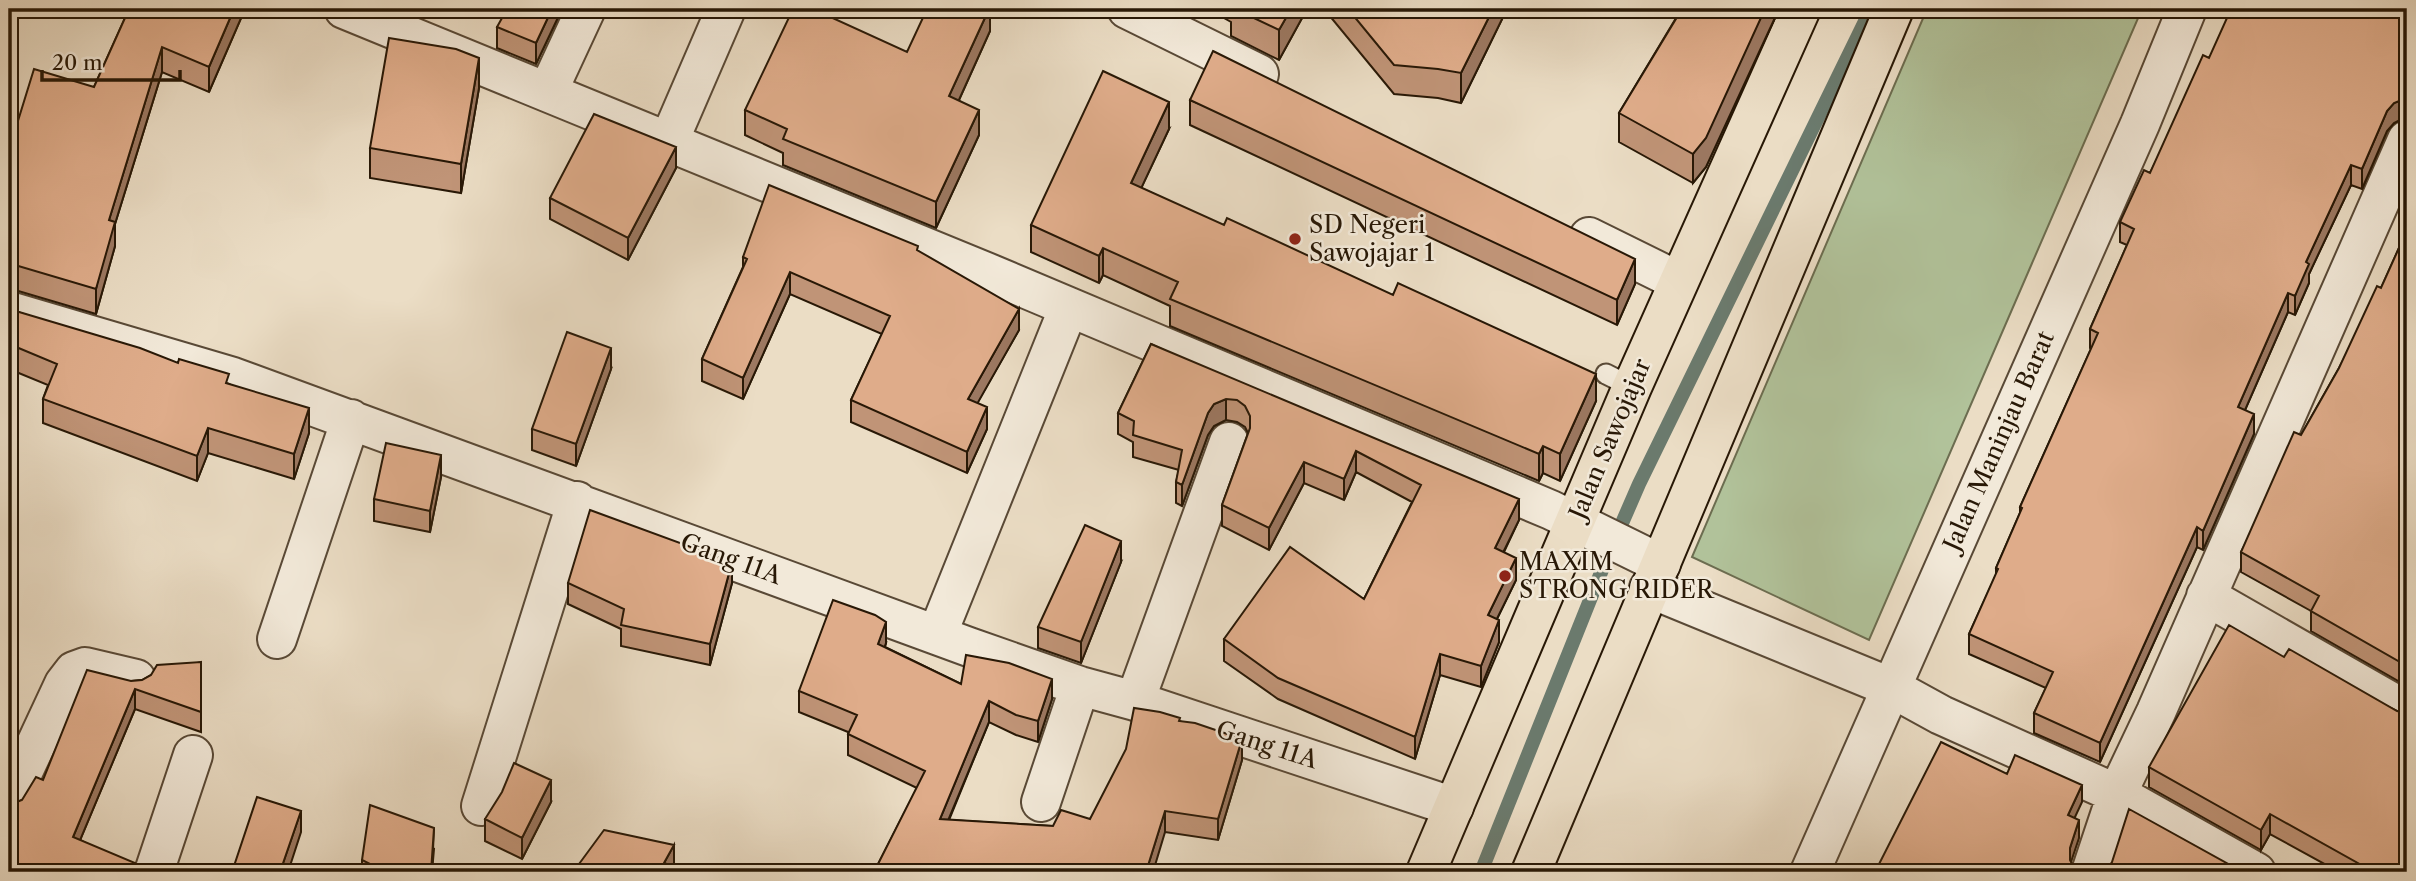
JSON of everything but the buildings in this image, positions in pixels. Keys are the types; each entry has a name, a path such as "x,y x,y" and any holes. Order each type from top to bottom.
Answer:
{"main road":[{"name":"Jalan Sawojajar","path":"1426,872 1586,527 1619,380 1678,281 1801,9"},
{"path":"1531,872 1651,569 1894,9"}],"street":[{"path":"344,9 1069,307 1551,510 1586,527 1651,569 1941,715 2117,794 2256,872"},
{"path":"548,91 586,9"},
{"path":"669,141 726,9"},
{"path":"1128,9 1290,89"},
{"name":"Jalan Maninjau Barat","path":"1810,872 2129,150 2187,9"},
{"path":"2091,872 2117,794 2156,712 2407,140"},
{"path":"1553,219 1678,281"},
{"path":"937,635 1069,307"},
{"name":"Gang 11A","path":"9,311 233,377 1080,686 1135,701 1454,807"},
{"path":"277,639 351,419"},
{"path":"1135,701 1229,442"},
{"path":"481,806 576,502"},
{"path":"2206,596 2407,711"},
{"path":"9,802 64,684 74,671 85,667 136,679"},
{"path":"1041,802 1080,686"},
{"path":"154,872 193,755"}],"green space":[{"path":"1927,9 2142,9 1869,640 1692,557"}],"waterway":[{"path":"1481,872 1639,484 1871,9"}],"place":[{"name":"SD Negeri Sawojajar 1","path":"1295,239"},
{"name":"MAXIM STRONG RIDER","path":"1505,576"}]}
